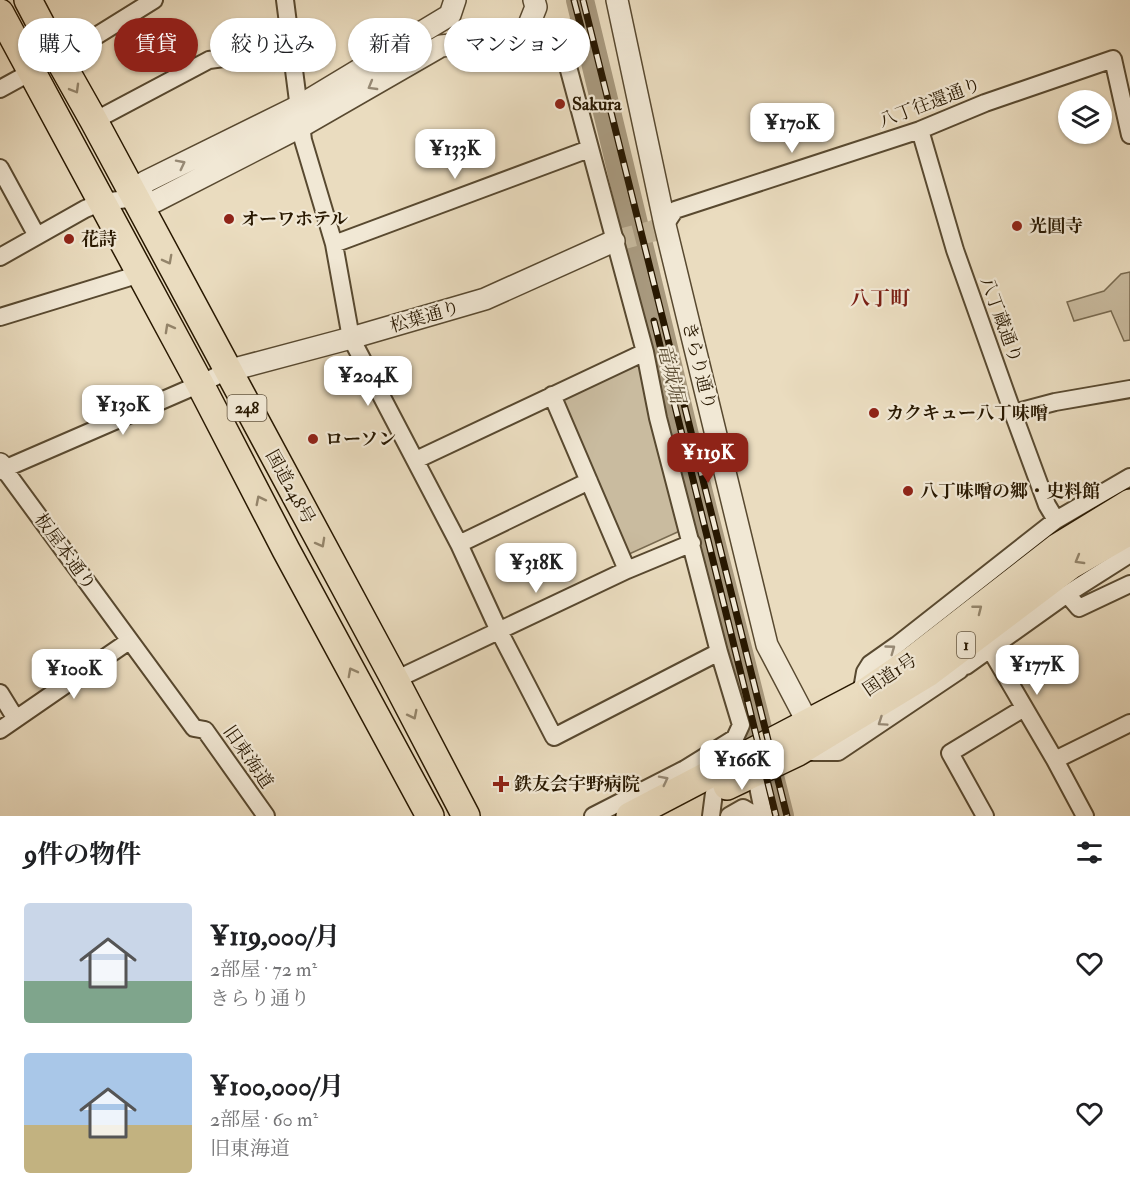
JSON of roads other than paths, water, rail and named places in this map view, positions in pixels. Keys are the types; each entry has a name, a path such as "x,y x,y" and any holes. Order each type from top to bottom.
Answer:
{"highway":[{"name":"国道248号","path":"28,0 37,18"},
{"name":"国道248号","path":"0,13 18,47"},
{"name":"国道248号","path":"31,72 200,384 285,550 430,816"},
{"name":"国道248号","path":"66,72 395,680 466,816"},
{"name":"国道1号","path":"670,816 704,789 751,763 808,723 861,695 914,659 1122,495"},
{"name":"国道1号","path":"751,763 798,752 928,673 1071,565 1129,549"},
{"name":"国道1号","path":"614,813 704,789"}],"street":[{"path":"102,33 154,0"},
{"path":"285,0 287,18"},
{"path":"300,116 450,15 454,0"},
{"path":"0,257 85,209 102,202 135,198 145,182 300,116 441,46 487,41 526,32 536,7 534,0"},
{"name":"きらり通り","path":"617,0 665,225 767,645 808,723"},
{"name":"八丁往還通り","path":"665,225 675,210 920,130 985,103 1113,59 1130,135"},
{"path":"94,121 210,60"},
{"path":"0,89 31,72"},
{"path":"294,72 303,140 334,244 351,338 459,544 499,631 554,736 719,652"},
{"path":"569,72 645,352 658,418 719,652 741,725 704,789"},
{"name":"八丁蔵通り","path":"920,130 955,250 1047,505 1056,520"},
{"path":"334,244 589,149"},
{"path":"0,168 37,236"},
{"name":"松葉通り","path":"227,371 485,299 614,241"},
{"path":"0,317 140,274"},
{"path":"416,460 645,352"},
{"path":"2,467 227,371"},
{"path":"1013,413 1055,402 1130,389"},
{"path":"552,395 627,570"},
{"name":"板屋本通り","path":"2,467 129,641"},
{"path":"1122,495 1130,477"},
{"path":"459,544 589,481"},
{"path":"861,695 865,672 870,664 1056,520 1122,495 1130,495"},
{"path":"395,680 627,570 692,543"},
{"path":"798,752 838,752 966,666 1129,549"},
{"path":"1066,594 1079,608 1130,584"},
{"path":"0,730 129,641"},
{"name":"旧東海道","path":"129,641 194,728 205,730 266,816"},
{"path":"990,649 1085,816"},
{"path":"928,673 966,666"},
{"path":"0,693 16,719"},
{"path":"985,816 950,753 1024,708"},
{"path":"1055,760 1130,723"},
{"path":"751,763 764,816"},
{"path":"729,816 743,808 757,816"},
{"path":"593,816 614,813"}],"waterway":[{"name":"竜城堀","path":"580,0 697,485 780,816"}],"tunnel":[{"path":"614,241 653,231 665,225"}],"railway":[{"path":"574,0 579,18"},
{"path":"583,0 787,816"},
{"path":"654,321 776,816"}],"place":[{"name":"Sakura","path":"560,104"},
{"name":"オーワホテル","path":"229,219"},
{"name":"光圓寺","path":"1017,226"},
{"name":"花詩","path":"69,239"},
{"name":"カクキュー八丁味噌","path":"874,413"},
{"name":"ローソン","path":"313,439"},
{"name":"八丁味噌の郷・史料館","path":"908,491"},
{"name":"鉄友会宇野病院","path":"501,784"}],"district":[{"name":"八丁町","path":"880,298"}]}
